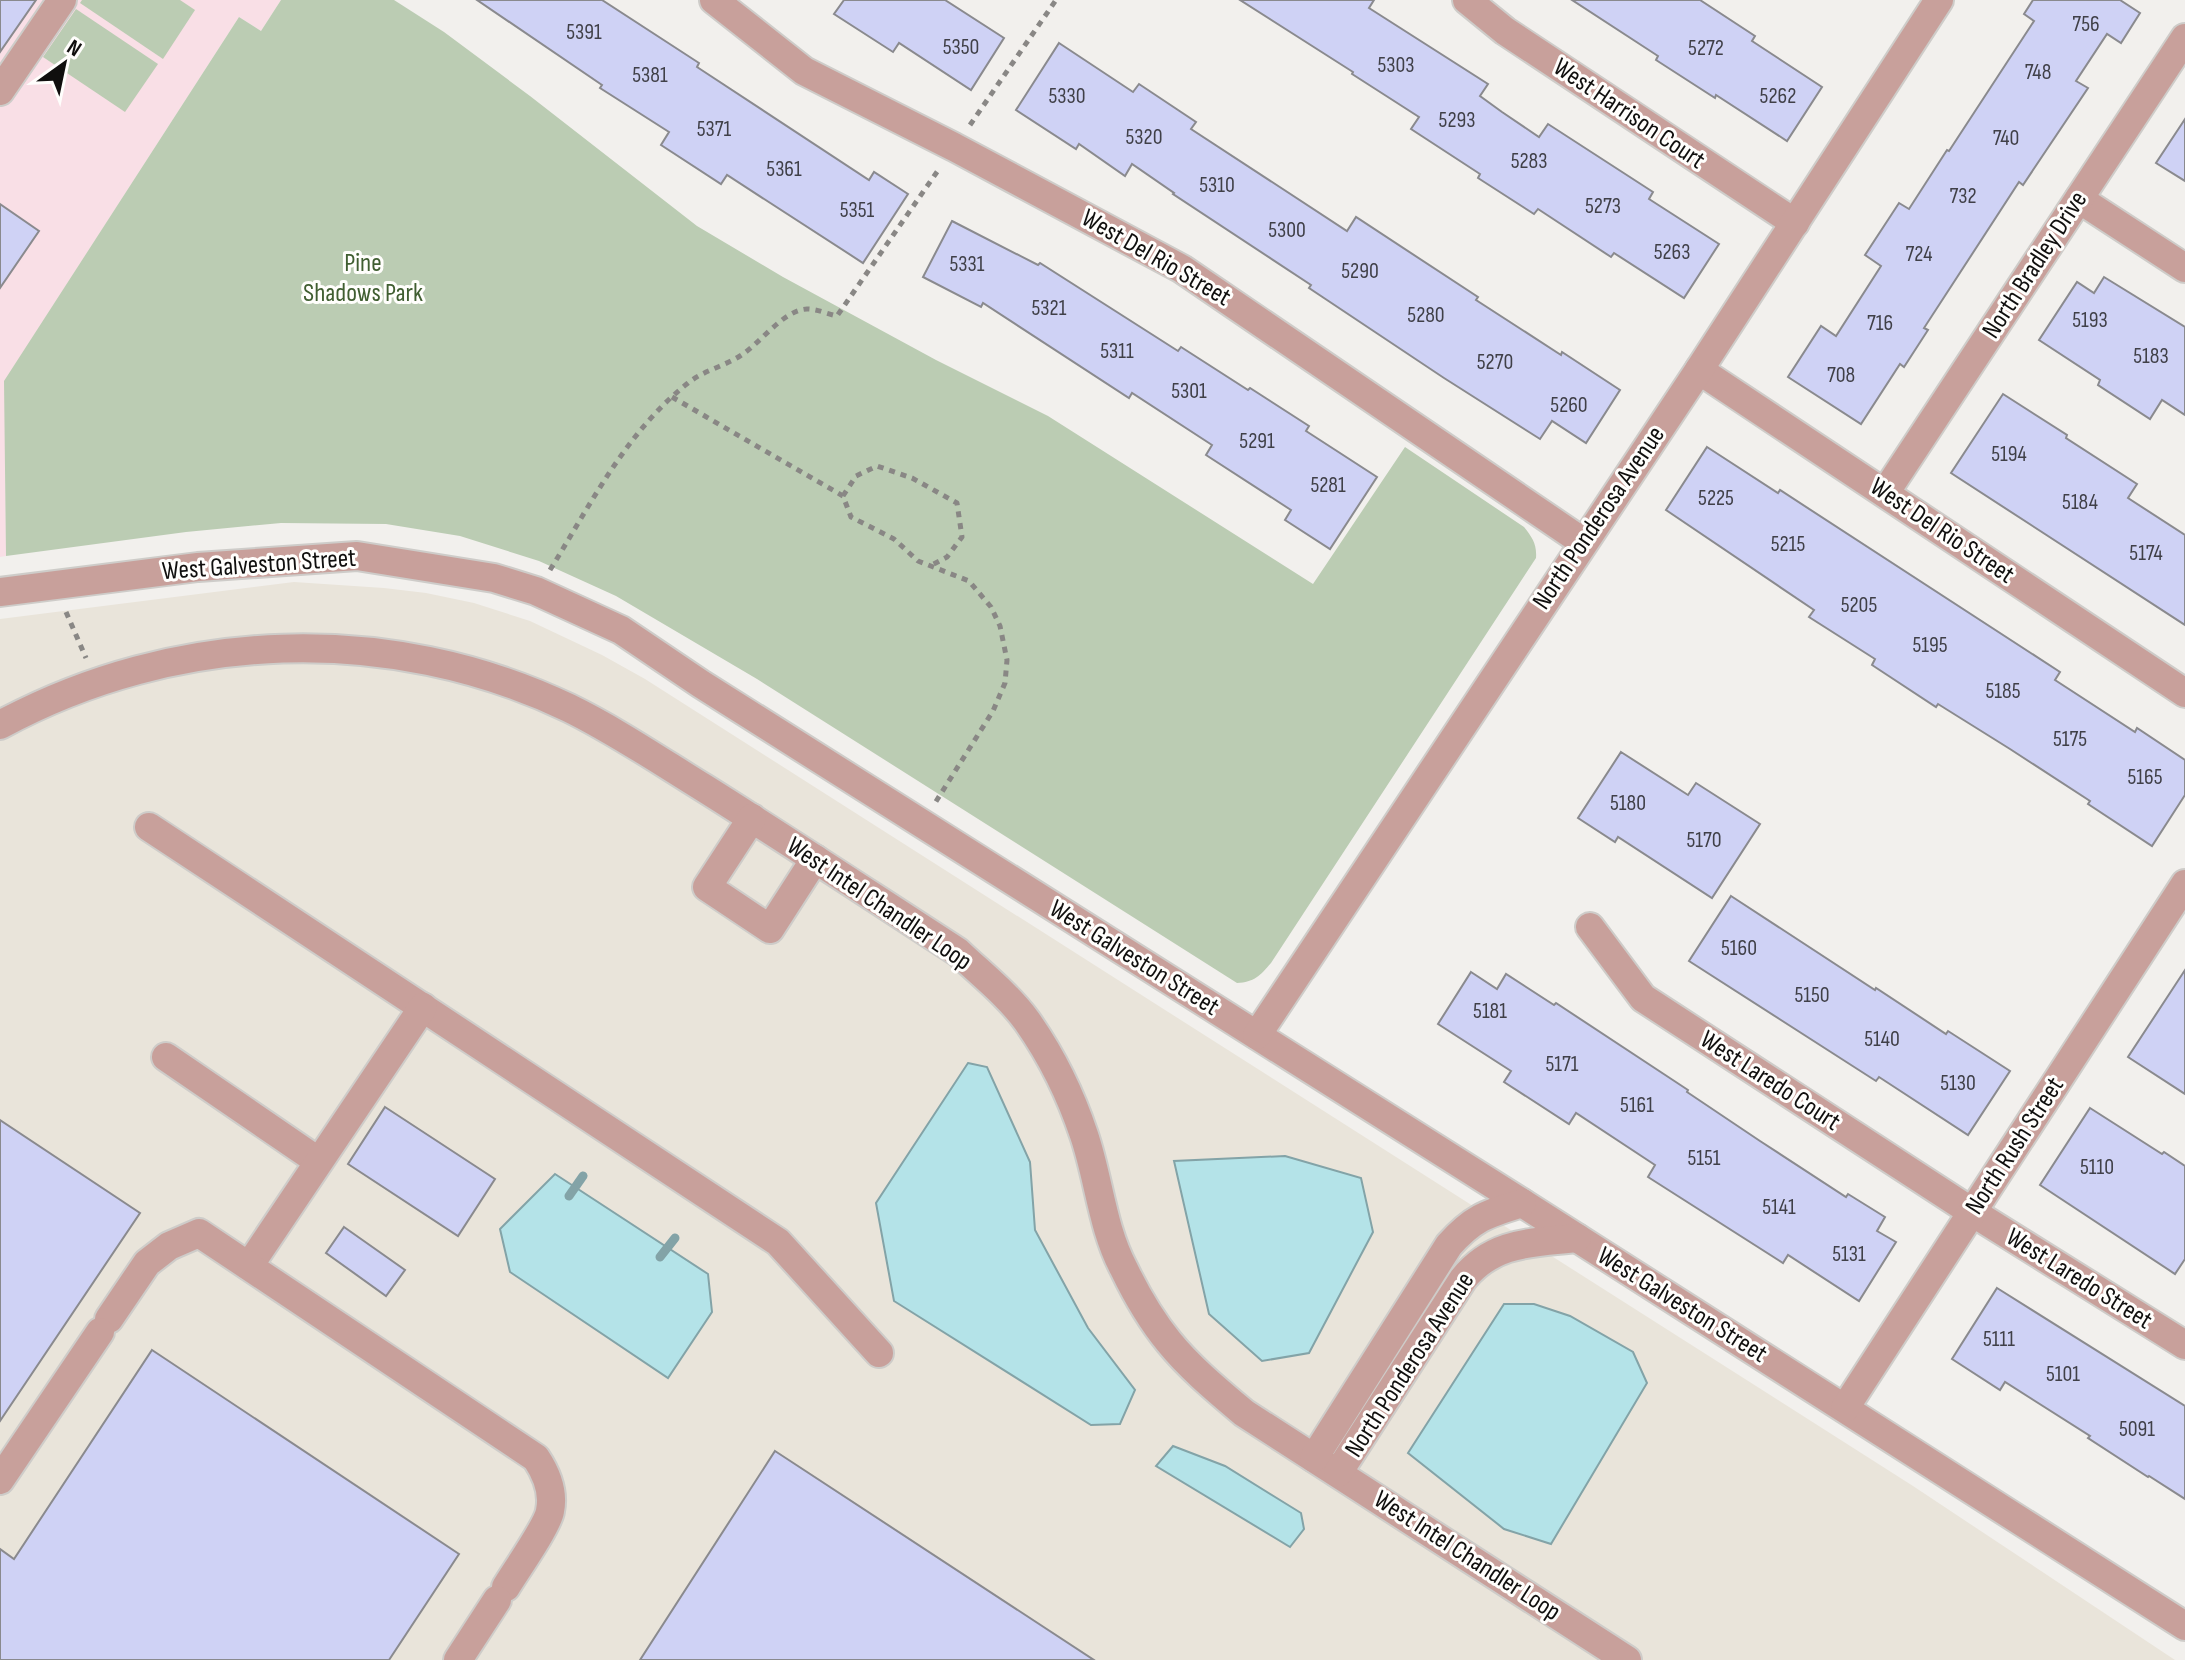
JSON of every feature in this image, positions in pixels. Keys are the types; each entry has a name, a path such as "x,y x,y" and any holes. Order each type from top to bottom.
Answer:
{"street":[{"path":"0,91 62,0"},
{"name":"West Del Rio Street","path":"714,0 804,71 1182,269 1583,542"},
{"name":"West Harrison Court","path":"1467,0 1505,31 1795,223"},
{"name":"North Ponderosa Avenue","path":"1257,1035 1699,370 1939,0"},
{"name":"North Bradley Drive","path":"1885,493 2185,38"},
{"path":"2079,199 2185,268"},
{"name":"West Del Rio Street","path":"1699,370 2185,693"},
{"name":"West Galveston Street","path":"0,592 198,567 357,556 494,578 536,591 621,630 701,684 2185,1626"},
{"name":"West Intel Chandler Loop","path":"0,725 54,698 97,682 179,659 273,648 346,650 422,659 491,677 569,708 637,745 958,952 1026,1020 1052,1062 1076,1114 1122,1266 1168,1341 1214,1387 1244,1413 1627,1660"},
{"path":"752,818 707,887 770,929 815,859"},
{"path":"149,827 778,1242 879,1353"},
{"name":"North Rush Street","path":"1845,1408 1972,1212 2177,914 2185,884"},
{"name":"West Laredo Court","path":"1590,927 1643,998 1972,1212"},
{"path":"249,1266 423,1007"},
{"path":"166,1057 318,1161"},
{"name":"North Ponderosa Avenue","path":"1314,1458 1449,1245 1474,1220 1522,1203"},
{"name":"West Laredo Street","path":"1972,1212 2185,1345"},
{"path":"0,1480 147,1263 169,1246 199,1233 536,1458 544,1470 550,1488 550,1513 458,1660"},
{"name":"North Ponderosa Avenue","path":"1338,1473 1472,1268 1505,1247 1577,1238"}],"path":[{"path":"536,591 636,433 672,397 692,380 740,356 763,339 778,322 793,313 808,309 837,316 1056,0"},
{"path":"672,397 843,496 851,517 894,539 918,561 969,581 991,607 1000,626 1007,660 1005,683 993,711 921,824"},
{"path":"843,496 856,476 877,466 912,478 957,503 962,537 947,557 930,566"},
{"path":"55,585 97,682"}],"shaded area":[{"path":"0,0 281,0 261,31 239,17 5,380 6,556 0,557"},
{"path":"294,582 384,588 474,603 530,621 645,679 1913,1486 2175,1660 0,1660 0,619"}],"green space":[{"path":"82,0 180,0 195,10 163,59 80,3"},
{"name":"Pine Shadows Park","path":"281,0 394,0 444,32 530,96 697,226 783,277 936,360 1048,416 1313,584 1405,447 1524,527 1533,541 1536,558 1271,963 1252,980 1237,983 757,679 616,596 539,561 460,536 386,524 281,523 6,556 4,381 239,17 261,31"},
{"path":"76,9 158,64 125,112 43,57"}],"water":[{"path":"968,1063 987,1067 1030,1162 1035,1230 1088,1328 1135,1390 1120,1424 1091,1425 894,1301 876,1203"},
{"path":"1285,1156 1361,1178 1373,1232 1309,1353 1262,1361 1209,1314 1174,1161"},
{"path":"555,1174 708,1274 712,1312 668,1378 510,1272 500,1229"},
{"path":"1504,1304 1534,1304 1570,1316 1633,1352 1647,1383 1551,1544 1504,1529 1408,1453"},
{"path":"1173,1446 1225,1466 1301,1513 1304,1529 1290,1547 1156,1466"}],"building":[{"path":"0,0 36,0 0,52"},
{"path":"477,0 602,0 699,63 697,67 869,180 874,172 908,194 863,263 727,175 721,184 661,145 669,132 600,88 602,85"},
{"path":"844,0 945,0 1004,38 971,90 899,43 893,52 834,14"},
{"path":"1240,0 1374,0 1369,8 1488,84 1480,96 1502,112 1539,137 1548,124 1653,192 1649,199 1719,244 1684,298 1614,253 1611,257 1538,209 1534,214 1478,178 1480,174 1411,129 1419,117"},
{"path":"1572,0 1700,0 1755,36 1752,41 1822,87 1787,141 1656,60 1658,56"},
{"path":"2033,0 2120,0 2140,13 2121,43 2107,34 2076,81 2088,88 2023,185 2019,182 1924,328 1928,330 1904,367 1900,364 1861,424 1788,377 1821,326 1836,336 1881,266 1865,255 1899,203 1909,209 1949,151 2034,21 2024,14"},
{"path":"1059,43 1133,92 1139,84 1196,122 1191,129 1347,231 1356,217 1478,297 1476,300 1620,390 1586,443 1552,421 1540,439 1309,288 1311,285 1132,164 1125,176 1079,144 1076,149 1016,110"},
{"path":"2185,119 2185,181 2156,163"},
{"path":"0,204 39,231 0,288"},
{"path":"952,221 1038,265 1040,263 1178,351 1181,347 1248,390 1250,388 1309,426 1306,431 1377,477 1330,549 1285,520 1291,510 1206,455 1212,445 1132,393 1129,398 983,303 981,307 923,277"},
{"path":"2104,277 2185,327 2185,415 2162,400 2150,419 2098,385 2100,380 2039,340 2077,282 2094,293"},
{"path":"2003,394 2137,484 2128,498 2185,535 2185,625 1951,473"},
{"path":"1707,447 1778,493 1780,490 2060,672 2055,680 2185,760 2185,795 2152,846 2010,749 1938,704 1936,707 1872,665 1875,659 1809,617 1814,610 1666,510"},
{"path":"1621,752 1688,795 1696,783 1760,824 1712,898 1618,837 1615,842 1578,818"},
{"path":"1731,896 1875,990 1946,1034 1948,1031 2010,1071 1968,1135 1879,1077 1876,1081 1689,961"},
{"path":"2185,970 2185,1094 2128,1057"},
{"path":"1471,972 1497,989 1506,974 1554,1005 1556,1003 1846,1197 1848,1194 1885,1217 1877,1231 1896,1242 1859,1301 1788,1255 1783,1263 1648,1177 1655,1165 1576,1113 1569,1124 1504,1082 1511,1071 1438,1024"},
{"path":"385,1107 495,1179 458,1236 348,1164"},
{"path":"2090,1108 2185,1166 2185,1259 2175,1274 2040,1185"},
{"path":"0,1120 140,1213 0,1421"},
{"path":"344,1227 405,1270 386,1296 326,1253"},
{"path":"1997,1288 2185,1406 2185,1499 2005,1382 2000,1390 1952,1359"},
{"path":"152,1350 459,1554 389,1660 0,1660 0,1549 14,1559"},
{"path":"775,1451 1094,1660 640,1660"}],"waterway":[{"path":"569,1196 583,1176"},
{"path":"660,1257 675,1238"}]}
